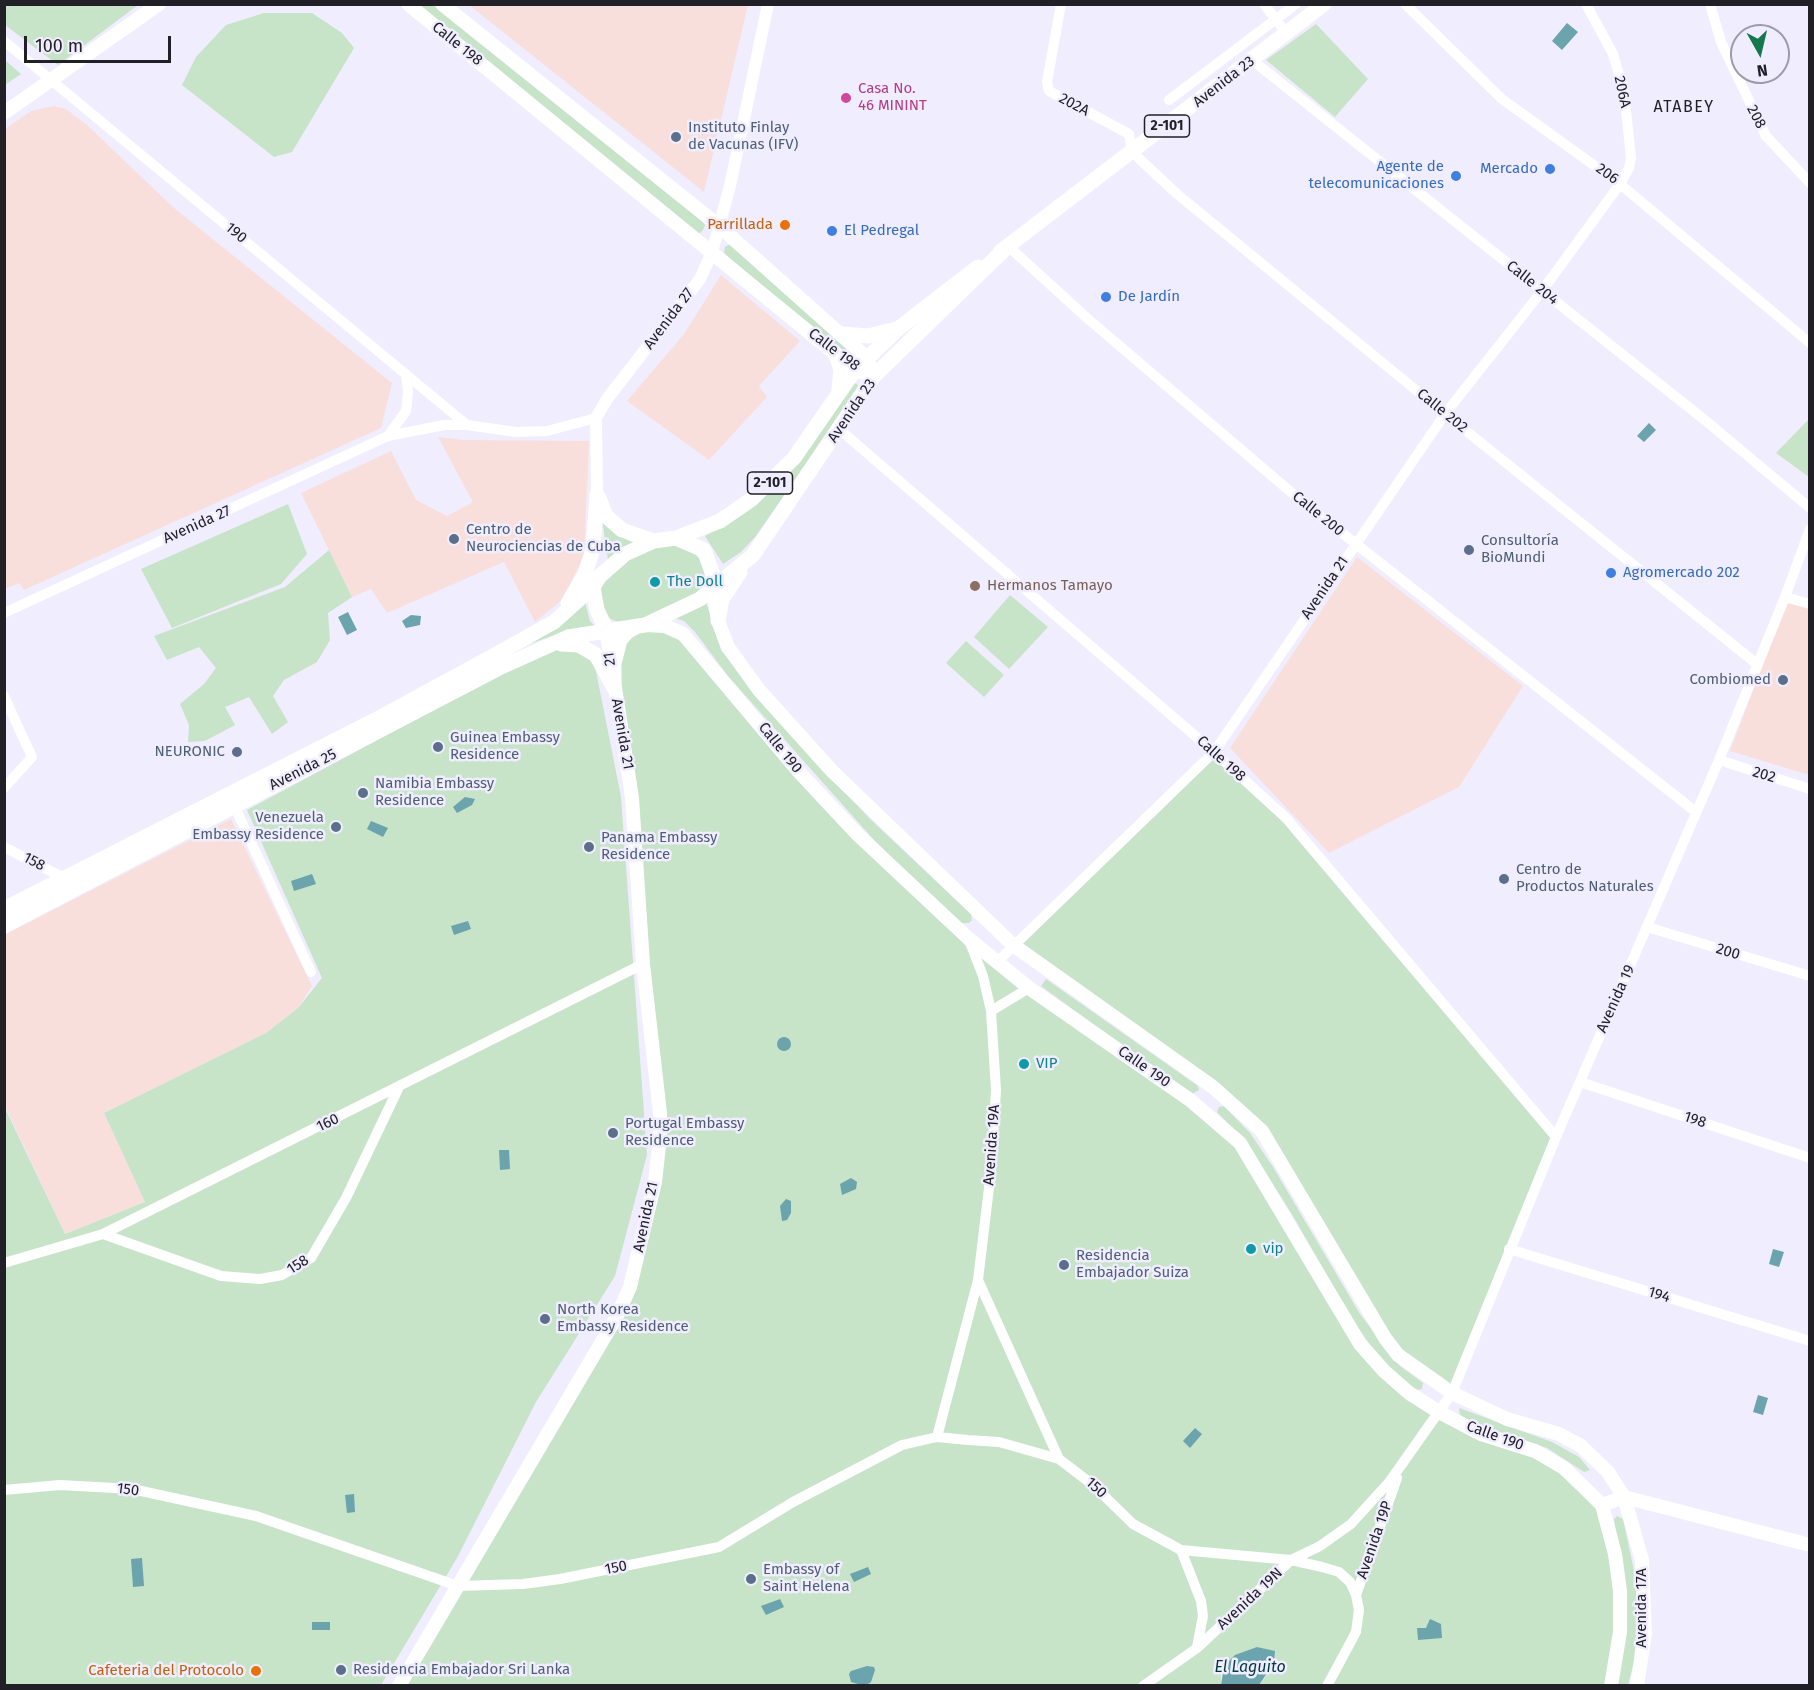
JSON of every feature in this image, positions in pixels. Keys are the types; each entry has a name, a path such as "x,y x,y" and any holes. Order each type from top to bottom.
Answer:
{"main road":[{"path":"4,113 159,4"},
{"name":"Calle 198","path":"408,4 855,370 874,376"},
{"name":"Calle 198","path":"442,4 719,226 867,358 874,376"},
{"name":"Avenida 23","path":"676,538 720,521 752,499 794,458 855,370 899,328 949,287 1008,246 1324,4"},
{"name":"Avenida 23","path":"713,589 753,555 874,376 1008,246"},
{"path":"840,334 868,336 899,328"},
{"path":"835,353 841,370 838,396"},
{"path":"597,495 606,516 622,530 654,541"},
{"path":"597,495 597,610 606,629 641,626"},
{"path":"554,622 585,574 593,549 597,495"},
{"path":"597,582 625,554 654,541 676,538 696,544 704,550 713,575 713,589 700,599 628,631 620,640 614,664 614,688"},
{"path":"718,621 722,599 753,555"},
{"name":"Avenida 25","path":"4,909 377,719 554,622 597,582"},
{"name":"Calle 190","path":"713,589 718,621 728,647 783,716 832,771 1013,945 1213,1087 1262,1131 1398,1355 1452,1393 1507,1419 1558,1434 1581,1446 1608,1472 1624,1497"},
{"name":"Calle 190","path":"641,626 665,626 683,634 800,773 857,834 969,939 1029,988 1199,1107 1240,1143 1360,1344 1384,1371 1409,1392 1439,1412 1481,1434 1535,1451 1564,1468 1602,1505"},
{"name":"Avenida 25","path":"4,926 234,805 546,646 568,637 606,629"},
{"name":"21","path":"606,629 614,688"},
{"path":"546,646 570,644 588,649 602,662 614,688"},
{"name":"Avenida 21","path":"399,1686 616,1316 630,1287 652,1193 660,1137 660,1110 643,964 632,798 614,688"},
{"path":"969,939 985,920"},
{"path":"1029,988 1046,968"},
{"path":"1199,1107 1213,1087"},
{"path":"1602,1505 1624,1497 1809,1545"},
{"name":"Avenida 17A","path":"1624,1497 1642,1560 1645,1593 1645,1633 1637,1686"},
{"name":"Avenida 17A","path":"1602,1505 1615,1554 1620,1592 1620,1632 1611,1686"}],"street":[{"name":"Avenida 27","path":"4,613 388,436 424,427 467,425 516,432 547,431 596,418 607,399 700,279 712,252 768,4"},
{"name":"202A","path":"1061,4 1047,82 1049,91 1129,134 1132,152"},
{"path":"1264,4 1287,33"},
{"path":"1169,100 1296,4"},
{"name":"206","path":"1405,4 1502,99 1620,184 1809,343"},
{"name":"206A","path":"1586,4 1613,54 1624,91 1631,158 1629,168 1620,184"},
{"name":"208","path":"1710,4 1720,42 1766,136 1809,183"},
{"name":"190","path":"4,41 467,425"},
{"name":"Calle 204","path":"1252,60 1706,420 1809,508"},
{"name":"Calle 202","path":"1132,152 1177,194 1445,414 1757,664"},
{"name":"Avenida 21","path":"998,962 1214,752 1445,414 1542,291 1620,184"},
{"name":"Calle 200","path":"1008,246 1145,368 1355,544 1696,812"},
{"name":"Avenida 27","path":"388,436 406,411 408,392 406,374"},
{"path":"596,418 597,495"},
{"name":"Calle 198","path":"839,429 1214,752 1286,818 1556,1137"},
{"name":"Avenida 19","path":"1404,1461 1452,1393 1556,1137 1719,760 1785,597 1809,529"},
{"path":"1785,597 1809,604"},
{"path":"4,696 32,758 4,789"},
{"name":"202","path":"1719,760 1809,789"},
{"path":"234,805 311,972"},
{"name":"158","path":"4,847 64,878"},
{"name":"200","path":"1647,927 1809,976"},
{"name":"Avenida 19A","path":"937,1437 978,1280 991,1171 996,1089 991,1011 983,976 969,939"},
{"name":"160","path":"4,1263 103,1234 398,1089 643,964"},
{"path":"991,1011 1029,988"},
{"name":"198","path":"1580,1082 1809,1158"},
{"name":"158","path":"103,1234 221,1276 260,1280 282,1275 311,1258 346,1198 398,1089"},
{"name":"194","path":"1509,1249 1809,1341"},
{"path":"978,1280 1059,1459"},
{"name":"150","path":"4,1490 60,1485 132,1489 226,1509 296,1529 458,1586 560,1579 718,1547 793,1503 902,1445 937,1437 999,1442 1059,1459 1093,1485 1132,1524 1181,1550 1291,1560 1340,1572 1350,1582 1356,1595"},
{"name":"Avenida 19N","path":"1143,1686 1197,1648 1291,1560 1320,1546 1351,1524 1371,1504 1404,1461"},
{"name":"Avenida 19P","path":"1327,1686 1356,1632 1359,1610 1356,1595 1404,1461"},
{"path":"1181,1550 1201,1601 1203,1616 1197,1648"}],"shaded area":[{"path":"4,5 138,5 58,65 5,25"},
{"path":"417,5 433,5 701,220 705,225 703,230 700,233 695,232"},
{"name":"Instituto Finlay de Vacunas (IFV)","path":"469,5 748,5 704,192"},
{"path":"264,13 312,13 342,33 354,48 292,152 274,157 182,85 196,57 226,25"},
{"path":"1316,24 1368,79 1335,117 1266,60"},
{"path":"5,60 21,74 4,85"},
{"path":"54,106 66,109 87,125 174,208 392,383 381,428 24,590 19,583 5,589 5,129 31,111"},
{"path":"731,244 855,353 854,357 847,359 724,253 725,247"},
{"path":"721,275 800,341 759,386 767,397 709,460 627,401 684,334"},
{"path":"853,383 857,384 859,389 755,537 741,552 723,564 705,536 753,507 782,481"},
{"path":"1809,419 1809,477 1776,453"},
{"name":"Centro de Neurociencias de Cuba","path":"438,437 464,440 589,441 584,556 562,600 535,622 504,562 387,613 371,589 352,597 301,493 391,451 416,500 447,516 473,502"},
{"path":"288,504 307,554 281,584 172,628 141,569"},
{"path":"602,519 616,534 634,543 608,560"},
{"path":"664,544 687,547 703,562 705,577 701,588 694,596 656,614 631,622 618,622 609,618 599,596 602,585 615,570 637,553"},
{"path":"329,550 352,597 328,613 330,640 317,662 284,680 273,696 288,722 272,734 249,697 225,707 235,725 205,741 188,742 189,725 180,704 204,684 216,668 199,647 167,660 154,636 285,587"},
{"path":"1357,557 1523,686 1459,787 1329,853 1230,748"},
{"path":"1010,595 1048,627 1009,669 974,637"},
{"name":"Combiomed","path":"1787,601 1809,608 1809,775 1730,751"},
{"path":"585,602 590,621 595,626 573,629 523,646"},
{"path":"706,602 721,650 756,694 869,818 971,914 972,920 969,923 958,923 874,840 728,676 695,632 684,621 675,618"},
{"name":"El Laguito","path":"636,627 683,634 800,773 969,939 1240,1143 1360,1344 1439,1412 1535,1451 1602,1505 1620,1591 1611,1685 1259,1685 1271,1670 1275,1652 1257,1647 1221,1675 1221,1686 399,1686 630,1287 660,1137 614,664"},
{"path":"966,641 1004,675 984,697 946,663"},
{"path":"552,650 568,650 585,655 595,666 621,797 647,1155 615,1276 536,1402 457,1558 381,1685 5,1685 4,1106 65,1234 145,1202 104,1113 266,1033 298,1008 322,978 247,810 523,662"},
{"path":"1214,752 1286,818 1556,1137 1452,1393 1398,1355 1262,1131 1013,945"},
{"path":"231,819 312,986 298,1008 266,1033 104,1113 145,1202 65,1234 5,1106 4,935"},
{"path":"1046,979 1198,1086 1199,1090 1192,1094 1187,1092 1041,986"},
{"path":"1224,1106 1250,1133 1273,1167 1360,1314 1400,1366 1423,1383 1422,1389 1417,1390 1394,1373 1377,1355 1352,1319 1293,1216 1247,1143 1217,1112 1219,1107"},
{"path":"1459,1408 1552,1442 1579,1457 1590,1470 1584,1472 1547,1448 1465,1420 1460,1415"},
{"path":"1617,1516 1623,1519 1639,1594 1634,1662 1628,1685 1617,1685 1626,1592 1614,1519"}],"water":[{"path":"1567,23 1578,32 1562,50 1552,41"},
{"path":"1649,423 1656,430 1644,442 1637,436"},
{"path":"348,612 357,630 347,635 338,617"},
{"path":"411,615 421,616 420,625 406,628 402,621"},
{"path":"465,797 475,799 472,805 457,813 453,807"},
{"path":"371,821 388,828 383,837 367,829"},
{"path":"312,874 316,884 294,891 291,881"},
{"path":"468,921 471,929 454,935 451,926"},
{"path":"781,1037 787,1037 791,1044 787,1051 781,1051 777,1047 777,1041"},
{"path":"499,1150 509,1150 510,1169 500,1170"},
{"path":"851,1178 857,1182 856,1189 842,1195 840,1184"},
{"path":"786,1199 791,1201 791,1213 787,1220 782,1221 780,1206"},
{"path":"1773,1249 1784,1252 1779,1267 1769,1264"},
{"path":"1758,1395 1768,1398 1763,1415 1753,1412"},
{"path":"1195,1428 1202,1434 1190,1448 1183,1441"},
{"path":"354,1494 355,1512 347,1513 345,1495"},
{"path":"142,1558 144,1586 133,1587 131,1559"},
{"path":"868,1567 871,1574 854,1582 850,1574"},
{"path":"780,1599 784,1607 766,1615 761,1606"},
{"path":"1430,1619 1441,1624 1442,1638 1418,1640 1417,1628 1426,1628"},
{"path":"312,1622 330,1622 330,1630 312,1630"},
{"name":"El Laguito","path":"1257,1647 1275,1651 1274,1663 1259,1685 1221,1685 1224,1666 1235,1655"},
{"path":"867,1666 874,1667 875,1670 871,1682 865,1686 851,1682 849,1674 851,1671"}],"place":[{"name":"Casa No. 46 MININT","path":"846,98"},
{"name":"Instituto Finlay de Vacunas (IFV)","path":"676,137"},
{"name":"Mercado","path":"1550,169"},
{"name":"Agente de telecomunicaciones","path":"1456,176"},
{"name":"Parrillada","path":"785,225"},
{"name":"El Pedregal","path":"832,231"},
{"name":"De Jardín","path":"1106,297"},
{"name":"Centro de Neurociencias de Cuba","path":"454,539"},
{"name":"Consultoría BioMundi","path":"1469,550"},
{"name":"Agromercado 202","path":"1611,573"},
{"name":"The Doll","path":"655,582"},
{"name":"Hermanos Tamayo","path":"975,586"},
{"name":"Combiomed","path":"1783,680"},
{"name":"Guinea Embassy Residence","path":"438,747"},
{"name":"NEURONIC","path":"237,752"},
{"name":"Namibia Embassy Residence","path":"363,793"},
{"name":"Venezuela Embassy Residence","path":"336,827"},
{"name":"Panama Embassy Residence","path":"589,847"},
{"name":"Centro de Productos Naturales","path":"1504,879"},
{"name":"VIP","path":"1024,1064"},
{"name":"Portugal Embassy Residence","path":"613,1133"},
{"name":"vip","path":"1251,1249"},
{"name":"Residencia Embajador Suiza","path":"1064,1265"},
{"name":"North Korea Embassy Residence","path":"545,1319"},
{"name":"Embassy of Saint Helena","path":"751,1579"},
{"name":"Residencia Embajador Sri Lanka","path":"341,1670"},
{"name":"Cafeteria del Protocolo","path":"256,1671"}],"district":[{"name":"ATABEY","path":"1684,108"}]}
